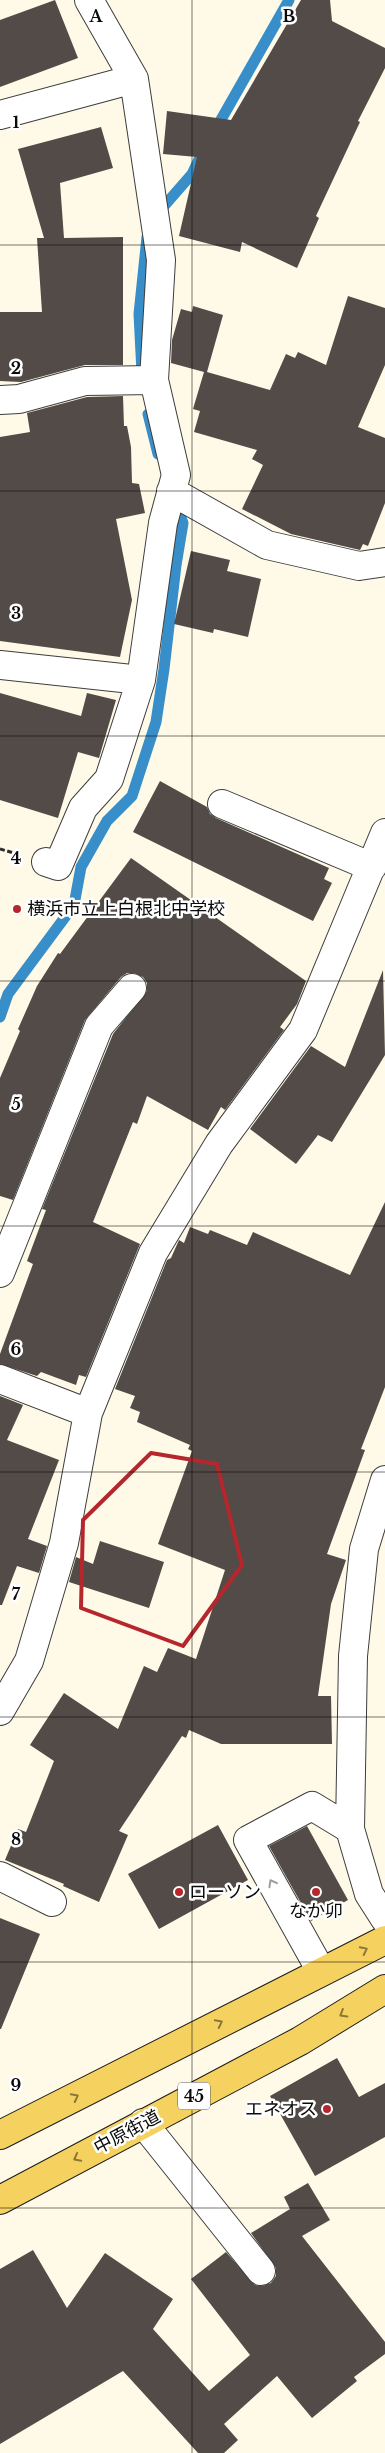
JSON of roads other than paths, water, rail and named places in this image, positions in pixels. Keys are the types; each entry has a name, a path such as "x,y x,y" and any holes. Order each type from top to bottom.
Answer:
{"main road":[{"path":"0,2135 385,1940"},
{"name":"中原街道","path":"0,2200 300,2040 385,1989"}],"street":[{"path":"46,862 58,866 82,808 109,779 141,680 163,523 176,475 154,380 161,260 134,79 89,0"},
{"path":"0,115 134,79"},
{"path":"0,400 19,399 86,381 154,380"},
{"path":"171,491 267,546 359,566 385,562"},
{"path":"0,665 141,680"},
{"path":"222,804 372,867"},
{"path":"0,1711 29,1661 64,1543 88,1414 153,1253 219,1144 303,1030 385,833"},
{"path":"0,1273 99,1026 132,988"},
{"path":"0,1379 88,1414"},
{"path":"385,1480 364,1549 353,1656 350,1829 369,1894 385,1919"},
{"path":"321,1971 248,1840 312,1806 350,1829"},
{"path":"0,1876 52,1902"},
{"path":"143,2123 261,2271"}],"waterway":[{"path":"214,132 289,0"},
{"path":"157,214 192,174 201,155"},
{"path":"142,373 139,314 147,237"},
{"path":"148,414 158,454"},
{"path":"0,1017 8,994 74,905 81,867 107,821 132,796 156,722 164,669 176,565 183,523 174,500"}],"place":[{"name":"横浜市立上白根北中学校","path":"17,909"},
{"name":"ローソン","path":"179,1892"},
{"name":"なか卯","path":"316,1892"},
{"name":"エネオス","path":"327,2109"}]}
